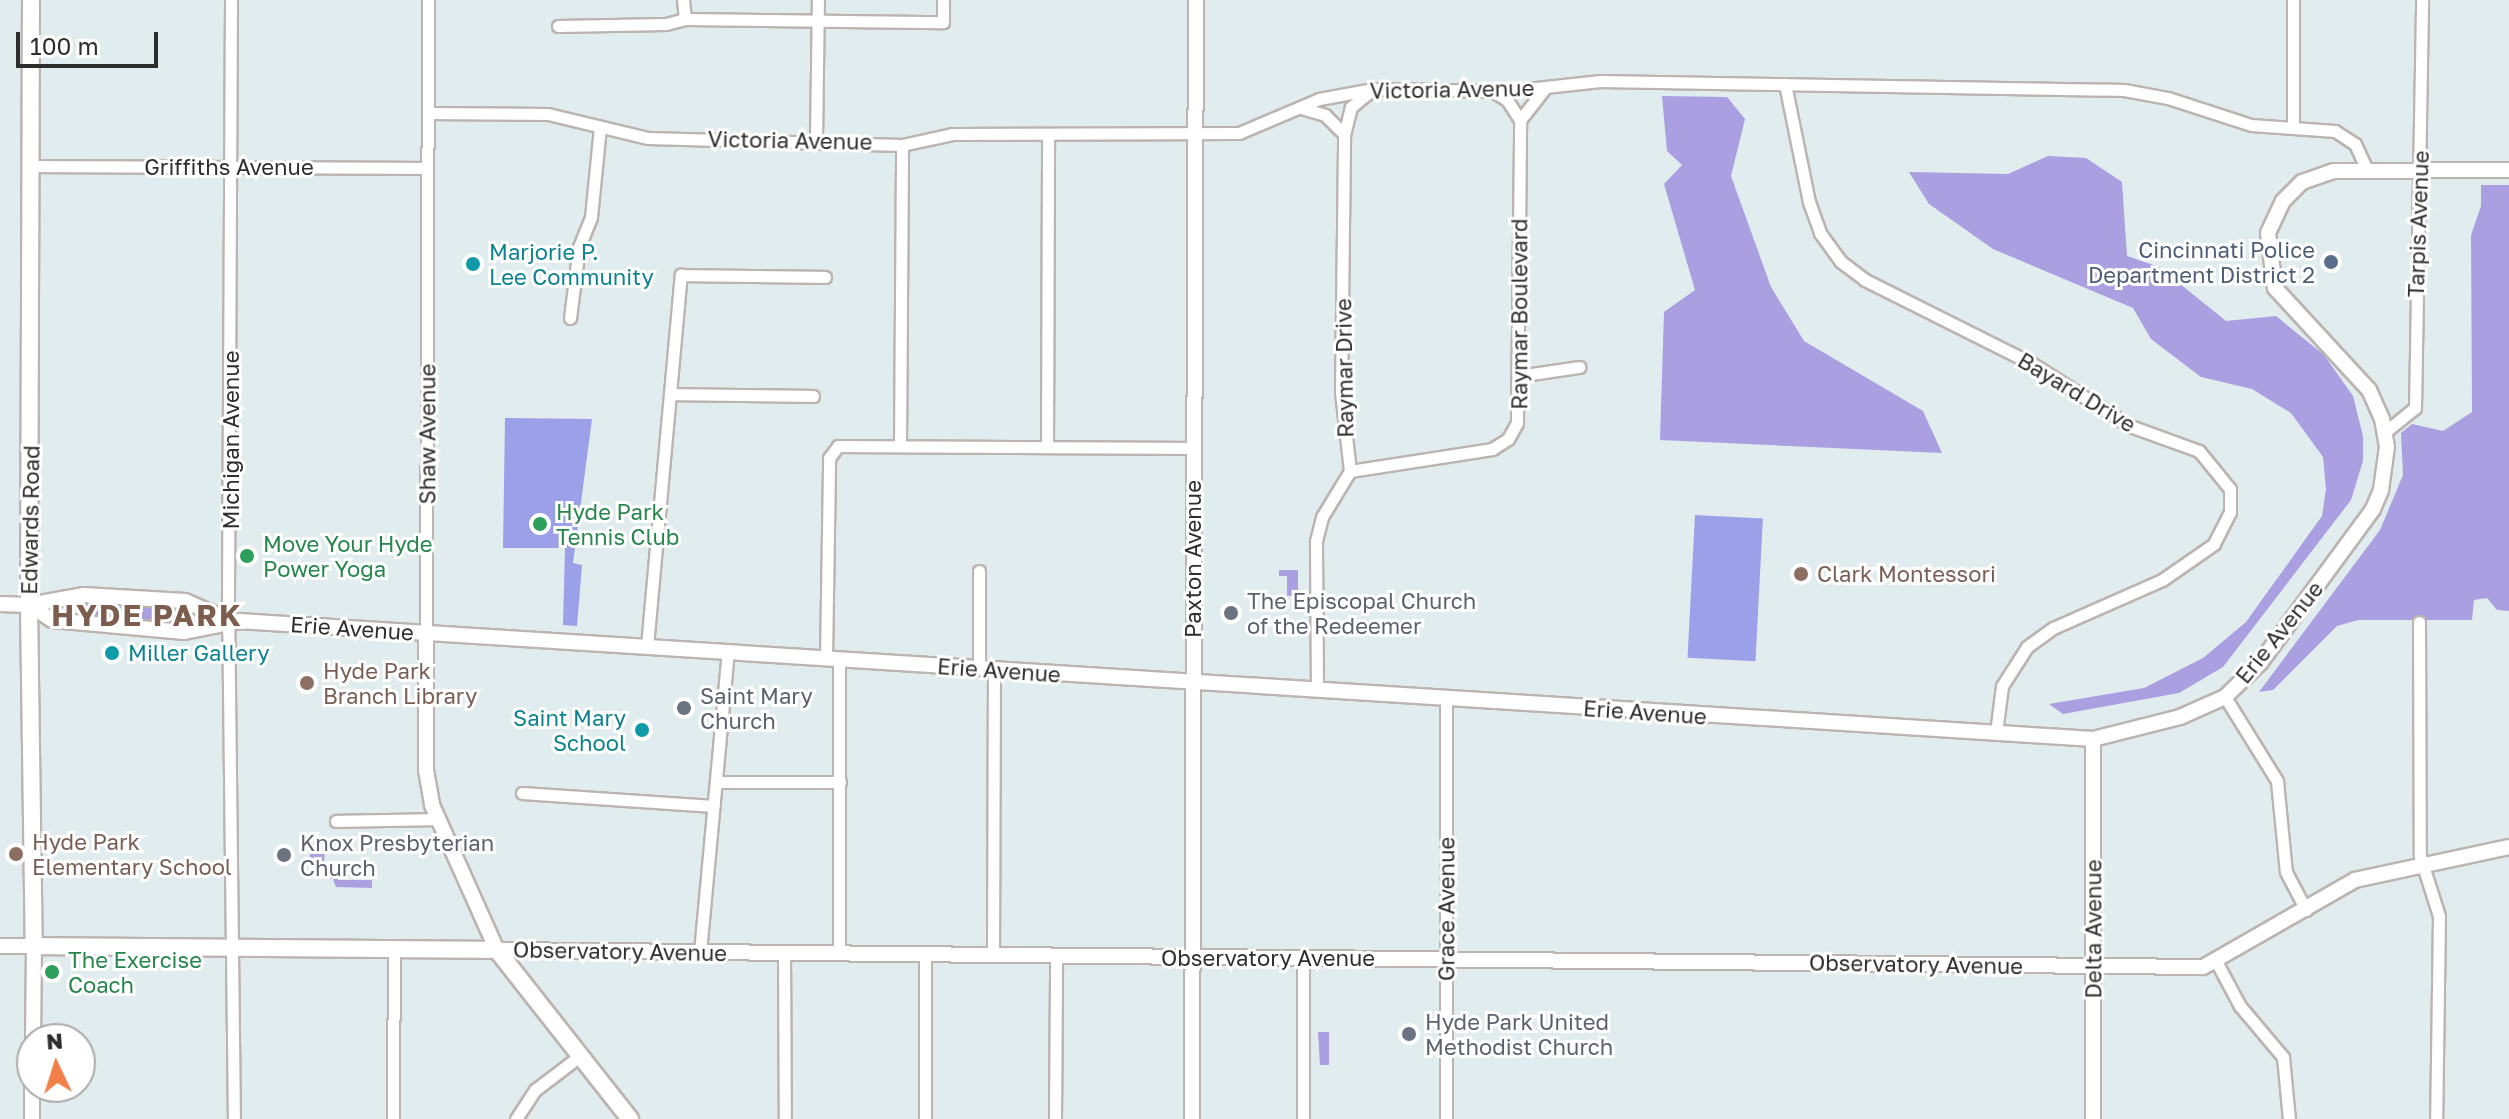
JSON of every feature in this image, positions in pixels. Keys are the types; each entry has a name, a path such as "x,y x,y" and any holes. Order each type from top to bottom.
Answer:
{"main road":[{"name":"Edwards Road","path":"31,0 29,605 34,946"},
{"name":"Observatory Avenue","path":"34,946 497,950"},
{"path":"497,950 630,1119"}],"street":[{"name":"Michigan Avenue","path":"231,0 230,621 234,1119"},
{"name":"Shaw Avenue","path":"428,0 426,770 436,819 497,950"},
{"path":"683,0 685,19"},
{"path":"816,140 818,0"},
{"path":"558,26 666,24 685,19 943,22 943,0"},
{"name":"Paxton Avenue","path":"1192,1119 1196,0"},
{"path":"2293,0 2293,127"},
{"name":"Tarpis Avenue","path":"2385,432 2415,408 2415,184 2421,169 2422,0"},
{"name":"Victoria Avenue","path":"428,113 548,114 648,138 816,140 902,145 952,134 1196,136 1239,133 1345,92 1373,89 1491,91 1600,81 2124,90 2168,98 2251,125 2293,127 2347,137 2366,168"},
{"name":"Bayard Drive","path":"1785,84 1820,233 1847,267 2031,363 2130,426 2199,451 2230,489 2230,512 2214,544 2162,580 2053,628 2027,647 2002,686 1996,733"},
{"path":"1491,91 1507,100 1520,120 1547,87"},
{"name":"Raymar Drive","path":"1350,471 1341,392 1344,135 1351,107 1373,89"},
{"path":"1301,108 1325,115 1344,135"},
{"name":"Raymar Boulevard","path":"1350,471 1500,445 1517,423 1520,120"},
{"path":"570,318 579,247 591,217 600,127"},
{"path":"1047,447 1048,136"},
{"path":"900,445 902,145"},
{"name":"Griffiths Avenue","path":"32,166 427,168"},
{"name":"Erie Avenue","path":"29,605 46,619 84,625 184,632 230,621 2093,739 2180,717 2225,697 2260,663 2373,509 2384,475 2385,432 2369,390 2275,288 2267,253 2276,211 2302,182 2366,168 2509,170"},
{"path":"647,646 681,275 825,277"},
{"path":"1518,376 1579,367"},
{"path":"670,394 813,396"},
{"path":"839,953 840,782 833,659 832,452 846,443 1192,448"},
{"path":"1317,689 1316,541 1322,517 1350,471"},
{"path":"979,571 986,669 993,956"},
{"path":"84,595 75,616 84,625"},
{"name":"Erie Avenue","path":"0,604 29,605 84,595 185,601 230,621"},
{"path":"184,632 193,621 185,601"},
{"path":"2419,622 2422,866 2439,916 2436,1119"},
{"path":"700,952 728,652"},
{"path":"2225,697 2277,781 2286,872 2306,910"},
{"name":"Grace Avenue","path":"1446,699 1446,1119"},
{"name":"Delta Avenue","path":"2093,739 2093,1119"},
{"path":"716,782 840,782"},
{"path":"522,793 714,806"},
{"path":"336,821 436,819"},
{"name":"Observatory Avenue","path":"497,950 2094,965 2217,963 2355,880 2509,847"},
{"name":"Observatory Avenue","path":"0,946 34,946"},
{"name":"Edwards Road","path":"33,1023 34,946"},
{"path":"393,1119 394,949"},
{"path":"784,952 785,1119"},
{"path":"925,955 925,1119"},
{"path":"1055,1119 1056,957"},
{"path":"1303,958 1303,1119"},
{"path":"2217,963 2240,1006 2283,1057 2289,1119"},
{"path":"516,1119 535,1090 581,1055"}],"shaded area":[{"path":"1662,96 1727,97 1745,119 1731,176 1771,287 1804,341 1923,411 1942,453 1660,440 1664,312 1695,290 1664,184 1682,165 1667,151"},
{"path":"2048,156 2086,158 2122,182 2127,256 2159,267 2226,321 2276,316 2324,355 2353,396 2363,436 2363,461 2351,500 2223,667 2179,693 2063,714 2049,704 2144,688 2203,658 2246,622 2322,516 2326,489 2323,457 2291,413 2252,389 2201,377 2151,339 2133,308 1993,249 1929,204 1909,172 2008,174"},
{"path":"2481,185 2509,185 2509,611 2497,610 2487,598 2474,600 2472,620 2358,620 2337,626 2273,690 2259,692 2380,530 2403,475 2401,433 2412,424 2443,431 2472,412 2471,235 2481,206"},
{"name":"Hyde Park Tennis Club","path":"505,418 592,419 573,563 582,565 577,626 563,625 565,548 503,548"},
{"path":"1695,515 1763,519 1755,661 1688,658"},
{"path":"1279,570 1298,570 1298,595 1287,596 1287,576 1279,576"},
{"path":"88,601 183,607 188,617 179,626 82,618 80,608"},
{"path":"325,838 324,866 310,865 310,846"},
{"path":"326,869 338,869 338,880 372,880 372,888 336,887 333,879 326,879"},
{"path":"1318,1032 1329,1032 1329,1065 1320,1065"}],"place":[{"name":"Cincinnati Police Department District 2","path":"2331,262"},
{"name":"Marjorie P. Lee Community","path":"473,264"},
{"name":"Hyde Park Tennis Club","path":"540,524"},
{"name":"Move Your Hyde Power Yoga","path":"247,556"},
{"name":"Clark Montessori","path":"1801,574"},
{"name":"The Episcopal Church of the Redeemer","path":"1231,613"},
{"name":"Miller Gallery","path":"112,653"},
{"name":"Hyde Park Branch Library","path":"307,683"},
{"name":"Saint Mary Church","path":"684,708"},
{"name":"Saint Mary School","path":"642,730"},
{"name":"Hyde Park Elementary School","path":"16,854"},
{"name":"Knox Presbyterian Church","path":"284,855"},
{"name":"The Exercise Coach","path":"52,972"},
{"name":"Hyde Park United Methodist Church","path":"1409,1034"}],"district":[{"name":"HYDE PARK","path":"147,615"}]}
